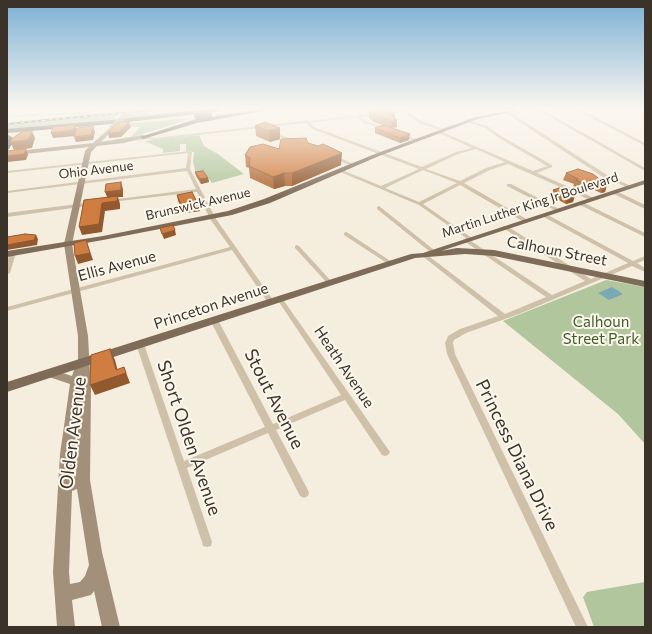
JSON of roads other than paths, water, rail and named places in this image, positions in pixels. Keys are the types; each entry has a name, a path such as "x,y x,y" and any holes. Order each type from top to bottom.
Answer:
{"highway":[{"path":"8,152 12,139"}],"main road":[{"path":"83,362 83,336 68,244 88,151 101,139"},
{"path":"8,152 138,139"},
{"name":"Brunswick Avenue","path":"10,253 68,244 212,216 264,202 421,139"},
{"path":"75,146 88,151"},
{"name":"Martin Luther King Jr Boulevard","path":"427,252 645,182"},
{"name":"Calhoun Street","path":"427,252 434,255 463,252 485,252 645,284"},
{"name":"Princeton Avenue","path":"7,387 427,252"},
{"name":"Olden Avenue","path":"66,627 62,588 64,487 76,382 83,362"},
{"name":"Olden Avenue","path":"83,362 85,390 83,480 87,513 97,565 112,627"},
{"path":"50,373 76,382"},
{"path":"64,487 83,480"},
{"path":"62,588 68,592 75,592 85,589 92,581 97,565"}],"street":[{"path":"124,141 138,139"},
{"path":"288,139 302,144"},
{"path":"343,139 460,183 526,220"},
{"path":"413,139 417,140"},
{"path":"457,139 592,199"},
{"path":"503,139 550,166 533,173"},
{"path":"548,139 605,176 631,187"},
{"path":"590,139 645,170"},
{"path":"633,139 645,145"},
{"path":"381,188 457,153 476,148"},
{"path":"7,172 190,152 188,170"},
{"path":"328,155 354,165"},
{"path":"418,204 493,167 509,162"},
{"name":"Ohio Avenue","path":"7,192 188,170"},
{"name":"Heath Avenue","path":"188,170 212,216 234,248 347,396 384,452"},
{"path":"340,171 418,204 550,297"},
{"path":"512,184 558,210"},
{"path":"107,202 198,190"},
{"path":"614,192 645,206"},
{"path":"7,215 99,203"},
{"path":"580,203 645,235"},
{"path":"379,208 499,317 645,258"},
{"path":"544,215 645,270"},
{"path":"505,228 590,281"},
{"path":"346,234 392,264"},
{"path":"297,247 330,283"},
{"name":"Ellis Avenue","path":"7,309 234,248"},
{"path":"7,273 10,253"},
{"name":"Princess Diana Drive","path":"499,317 456,334 451,338 449,348 490,438 582,627"},
{"name":"Stout Avenue","path":"214,320 304,493"},
{"name":"Short Olden Avenue","path":"140,344 207,542"},
{"path":"182,466 347,396"}],"water":[{"path":"612,287 623,294 609,300 598,293"}],"park label":[{"name":"Calhoun Street Park","path":"601,330"}]}
